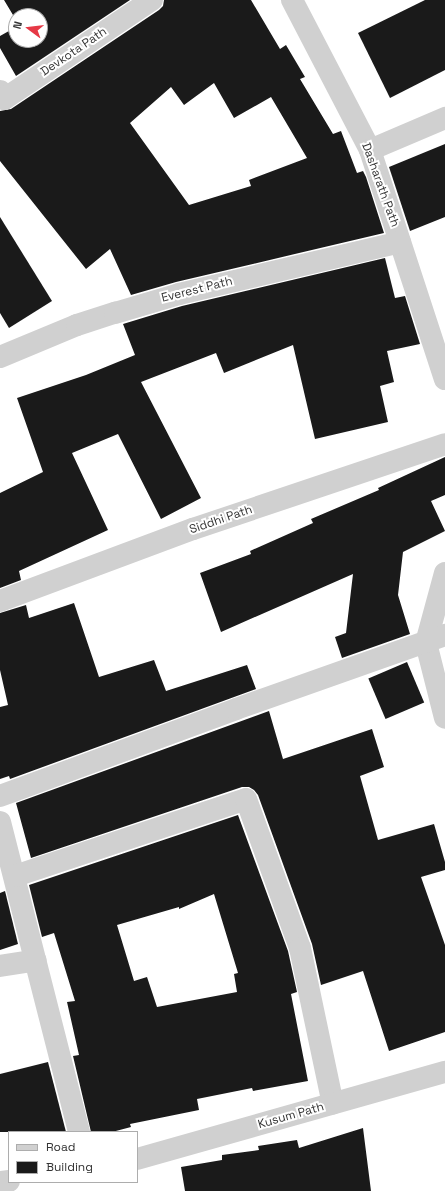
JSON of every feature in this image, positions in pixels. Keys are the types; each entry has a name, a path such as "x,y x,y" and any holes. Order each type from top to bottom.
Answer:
{"street":[{"name":"Devkota Path","path":"0,91 4,100 152,0"},
{"name":"Dasharath Path","path":"294,0 370,150 400,242 440,342 445,379"},
{"path":"370,150 445,118"},
{"name":"Everest Path","path":"0,357 77,325 179,294 400,242"},
{"name":"Siddhi Path","path":"0,601 193,529 445,444"},
{"path":"445,573 436,639 445,718"},
{"path":"0,796 236,709 436,639"},
{"path":"15,876 246,799 300,948 333,1104"},
{"path":"0,822 79,1131"},
{"path":"0,966 36,960"},
{"name":"Kusum Path","path":"138,1159 445,1072"}],"building":[{"path":"4,0 130,0 16,76 0,48 0,36 8,32 8,48 48,48 48,8 9,8"},
{"path":"164,0 251,0 280,49 286,45 305,77 300,79 333,134 341,131 357,173 363,171 366,177 384,233 176,282 131,295 110,249 86,269 0,161 0,111 11,109 163,6","holes":["214,83 234,118 271,97 307,158 249,180 251,186 189,205 130,123 171,87 184,105"]},
{"path":"425,0 445,0 445,70 390,98 358,33"},
{"path":"445,144 445,217 410,231 389,167"},
{"path":"0,217 52,301 9,328 0,313"},
{"path":"385,258 395,298 405,296 420,344 387,351 394,382 380,386 388,422 315,439 293,345 224,373 216,353 141,382 201,498 161,519 118,434 72,453 108,530 19,571 21,580 0,588 0,493 43,472 17,398 86,375 135,355 123,324 182,306"},
{"path":"445,457 445,495 431,501 445,531 403,552 398,595 410,634 342,658 335,637 346,633 353,574 221,632 200,573 251,554 250,551 313,523 311,519 379,490 378,488"},
{"path":"74,603 99,677 154,660 166,691 247,665 256,689 10,779 9,776 0,779 0,707 8,705 0,670 0,613 26,605 29,618"},
{"path":"407,662 424,703 386,719 368,678"},
{"path":"269,711 283,759 372,729 384,767 360,776 378,840 434,824 445,862 445,870 421,877 445,945 445,1032 389,1051 363,971 321,985 312,944 258,795 249,787 242,787 31,858 16,803"},
{"path":"238,815 288,951 297,992 291,994 308,1081 253,1091 252,1088 197,1099 199,1110 130,1124 131,1127 116,1131 91,1131 73,1056 79,1055 67,1002 75,1001 54,933 42,937 29,885","holes":["214,894 238,973 234,974 237,992 157,1007 147,977 134,981 117,925 179,907 179,909"]},
{"path":"5,891 18,944 0,950 0,893"},
{"path":"48,1062 66,1131 0,1132 0,1074"},
{"path":"363,1128 371,1191 185,1191 181,1167 222,1160 222,1155 259,1150 258,1146 297,1140 299,1148"}]}
